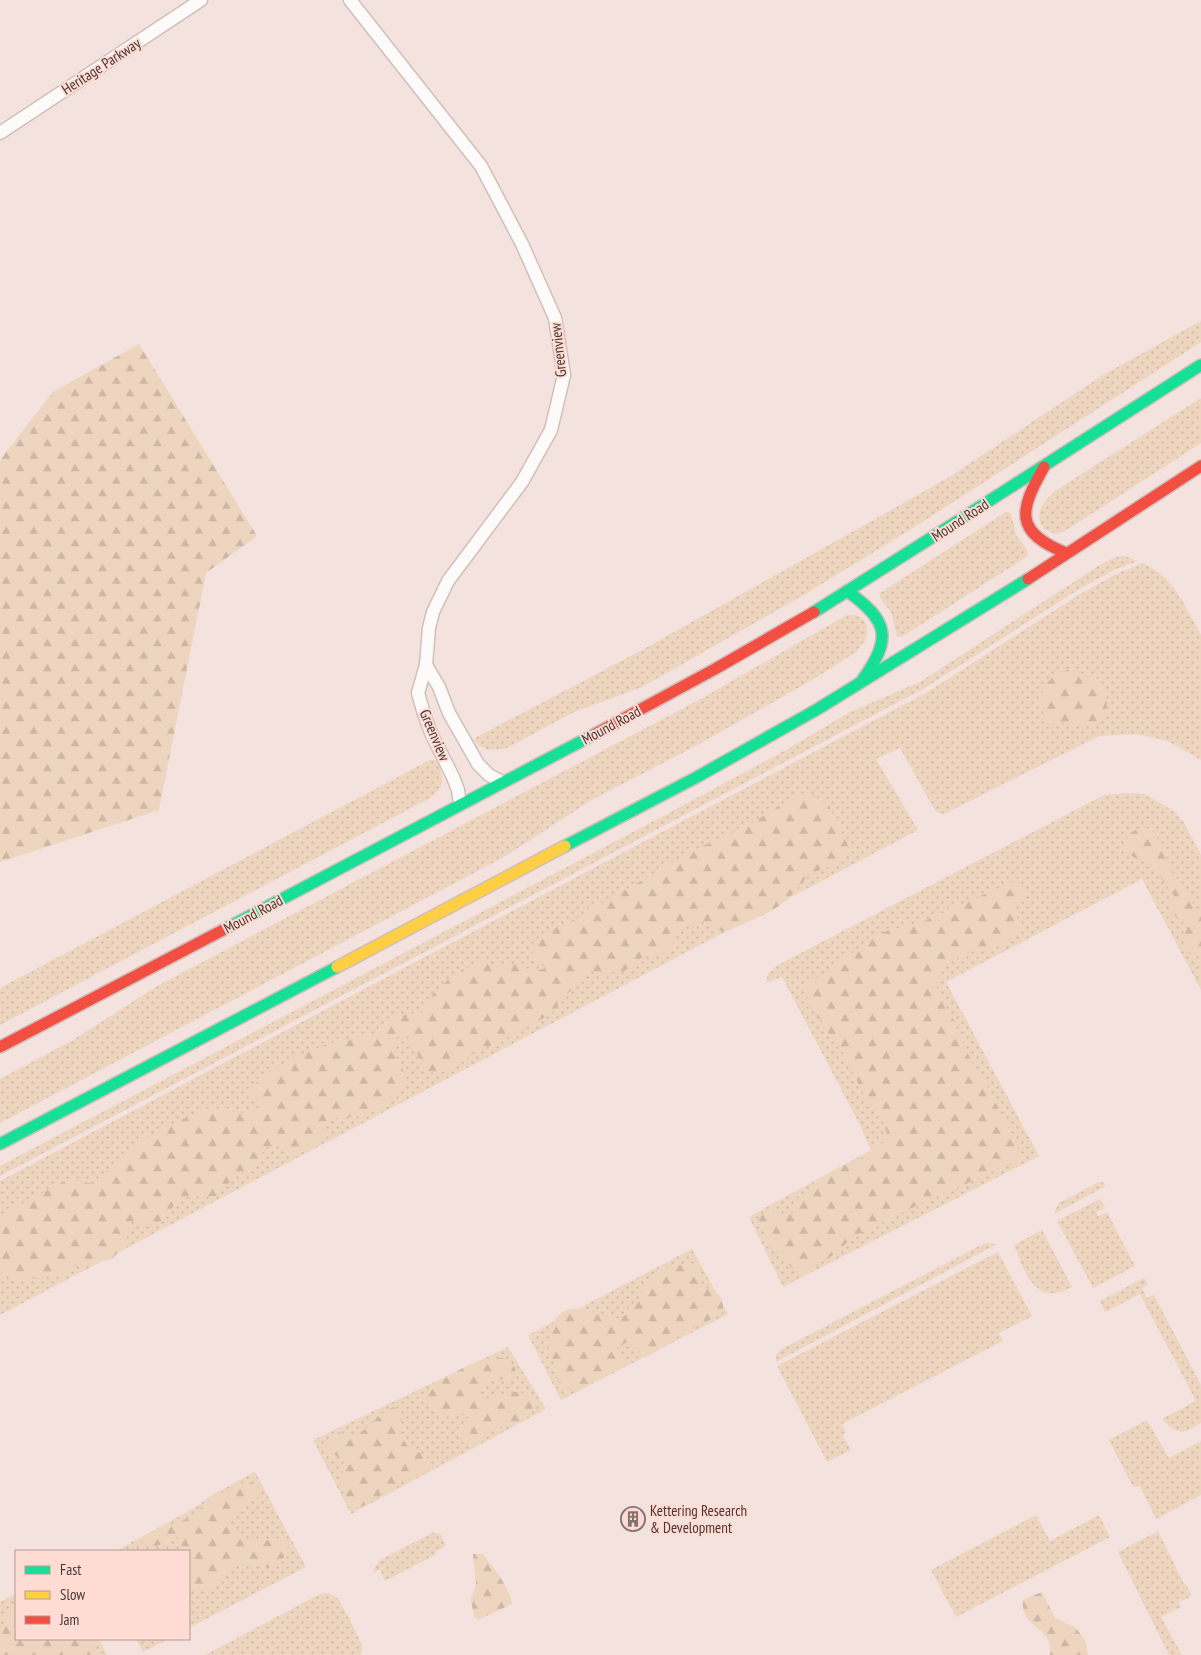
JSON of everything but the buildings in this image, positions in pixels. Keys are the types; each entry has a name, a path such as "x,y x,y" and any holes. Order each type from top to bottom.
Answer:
{"main road":[{"name":"Mound Road","path":"0,1047 716,668 847,591 956,523 1047,462 1201,365"},
{"path":"1047,462 1034,484 1027,502 1025,515 1027,526 1042,544 1066,553"},
{"path":"0,1144 688,781 816,710 989,604 1201,466"},
{"path":"847,591 864,602 873,611 880,620 882,631 879,654 871,669 858,685"}],"street":[{"name":"Heritage Parkway","path":"0,133 202,0"},
{"name":"Greenview","path":"350,0 481,166 522,244 555,318 564,375 551,430 522,482 460,564 438,598 429,628 426,666 418,694 431,733 458,790 460,804"},
{"name":"Greenview","path":"426,666 439,687 449,713 478,764 489,775 502,782"}],"green space":[{"path":"1201,321 1201,342 913,528 807,593 642,687 572,713 505,749 488,750 478,745 474,740 644,649 951,476 1103,375"},
{"path":"139,344 257,536 206,573 159,810 0,862 0,460 53,392"},
{"path":"1201,398 1201,443 1065,531 1056,534 1044,529 1039,513 1043,504 1055,491"},
{"path":"1006,512 1011,514 1016,535 1027,550 1028,556 903,636 897,637 891,612 880,598 880,593"},
{"path":"1124,556 1138,561 1114,570 1076,591 923,689 0,1176 0,1166 669,813 786,750 850,712 920,682 1100,565 1116,557"},
{"path":"1143,563 1161,574 1174,588 1201,635 1201,760 1168,741 1136,734 1099,736 944,814 936,812 900,748 876,759 918,830 0,1315 0,1181 926,693 1077,596 1116,574"},
{"path":"847,615 860,617 865,621 867,627 866,639 856,652 812,680 701,743 590,801 504,857 0,1123 0,1079 73,1040 159,985 697,701"},
{"path":"1067,670 1090,678 1106,694 1107,701 1102,718 1087,727 1077,726 1069,721 1058,724 1047,723 1041,698 1043,691 1051,679"},
{"path":"430,760 436,760 441,771 442,780 439,789 430,798 0,1025 0,988"},
{"path":"800,793 812,794 829,806 850,850 844,861 840,864 817,871 807,877 778,907 724,932 713,928 705,921 693,923 676,936 672,946 663,953 641,958 623,972 601,973 590,971 581,978 552,1013 523,1030 473,1054 455,1067 435,1075 431,1071 427,1071 404,1033 395,1039 394,1052 405,1073 406,1084 398,1096 383,1107 359,1116 332,1118 316,1144 301,1153 285,1153 277,1144 266,1148 251,1167 232,1180 216,1196 186,1196 174,1205 166,1218 158,1224 147,1226 130,1221 127,1243 112,1259 91,1264 79,1264 69,1268 61,1276 14,1280 3,1275 0,1270 0,1216 71,1179 93,1184 145,1138 187,1117 209,1108 242,1113 264,1107 249,1091 273,1070 322,1046 356,1037 371,1036 387,1021 394,1018 407,1014 422,1013 426,1001 453,975 463,969 483,961 499,967 516,964 530,971 545,968 529,949 535,940 694,850 747,826"},
{"path":"1144,794 1174,811 1184,823 1201,855 1201,990 1142,879 946,982 1039,1156 783,1287 749,1217 871,1150 860,1125 782,977 766,983 768,974 778,965 1104,795"},
{"path":"1140,828 1147,828 1156,834 1169,868 1201,915 1201,949 1192,955 1187,952 1184,942 1184,935 1188,925 1177,918 1171,910 1170,904 1174,895 1154,866 1135,858 1126,850 1127,837"},
{"path":"1017,880 1025,889 1023,899 1016,908 1019,931 1001,945 964,954 946,966 937,985 939,995 953,1019 969,1056 982,1076 1019,1149 1021,1155 1017,1164 1005,1165 855,1236 829,1258 801,1275 770,1244 759,1220 765,1209 776,1213 784,1219 793,1212 794,1201 832,1172 862,1158 882,1144 887,1133 883,1122 869,1105 842,1051 813,1009 803,989 877,936 887,931 922,922"},
{"path":"1099,1182 1105,1184 1104,1187 1054,1214 1059,1203"},
{"path":"1100,1199 1105,1208 1096,1212 1098,1216 1107,1212 1135,1266 1093,1288 1057,1221"},
{"path":"1042,1230 1072,1287 1056,1293 1047,1293 1040,1290 1034,1284 1028,1277 1014,1245"},
{"path":"985,1243 997,1244 776,1362 776,1355 780,1350"},
{"path":"692,1249 728,1314 561,1400 528,1335"},
{"path":"998,1252 1032,1316 999,1333 1003,1341 842,1424 846,1433 843,1435 851,1450 827,1462 777,1366"},
{"path":"690,1263 700,1267 700,1286 714,1291 721,1298 723,1302 722,1313 682,1334 644,1358 627,1342 617,1348 617,1353 625,1361 615,1371 588,1385 564,1390 555,1375 555,1364 550,1353 551,1342 548,1334 556,1319 565,1311 575,1309 586,1310 607,1317 617,1318 624,1316 630,1311 658,1269"},
{"path":"1144,1278 1148,1285 1142,1288 1147,1298 1154,1295 1201,1385 1201,1423 1185,1431 1176,1431 1162,1419 1196,1401 1140,1294 1105,1312 1100,1301"},
{"path":"508,1347 546,1409 351,1514 313,1440"},
{"path":"502,1358 513,1365 515,1368 514,1374 508,1380 498,1379 484,1383 479,1390 478,1396 483,1400 510,1392 523,1393 535,1400 534,1408 527,1418 493,1431 479,1442 468,1444 462,1442 460,1432 468,1417 465,1413 441,1415 437,1413 427,1397 430,1391 442,1380 459,1370 484,1359"},
{"path":"395,1407 399,1409 403,1417 401,1432 405,1442 412,1449 425,1455 428,1459 429,1471 420,1477 404,1480 373,1501 353,1509 344,1494 340,1481 340,1477 346,1467 342,1459 327,1450 326,1443 340,1432 350,1435 363,1431 383,1413"},
{"path":"1147,1420 1169,1458 1201,1441 1201,1495 1156,1519 1140,1486 1133,1487 1109,1440"},
{"path":"255,1472 306,1567 190,1627 190,1550 118,1550 196,1507 212,1495"},
{"path":"247,1482 257,1486 259,1491 258,1497 233,1513 230,1523 232,1529 239,1537 244,1539 286,1539 288,1540 288,1548 280,1562 275,1566 238,1565 214,1589 200,1591 190,1586 190,1550 180,1550 181,1541 177,1537 150,1547 142,1545 143,1539 152,1532 184,1520 226,1490"},
{"path":"1036,1515 1050,1541 1099,1515 1110,1537 956,1617 931,1570"},
{"path":"1158,1531 1184,1584 1192,1596 1179,1602 1181,1607 1161,1617 1182,1655 1169,1655 1118,1552"},
{"path":"434,1532 441,1535 446,1546 436,1551 437,1554 385,1581 380,1570 403,1557 373,1573 380,1560"},
{"path":"473,1554 483,1554 504,1584 512,1604 478,1620 474,1617 471,1600 476,1584"},
{"path":"1042,1592 1055,1618 1076,1628 1085,1640 1088,1655 1050,1655 1048,1640 1027,1618 1022,1600"},
{"path":"328,1593 338,1598 345,1611 362,1644 361,1655 205,1655 320,1594"},
{"path":"15,1594 15,1640 100,1640 107,1655 0,1655 0,1602"},
{"path":"15,1609 15,1640 94,1640 98,1655 0,1655 0,1630 4,1627 5,1616"},
{"path":"137,1640 167,1640 143,1652"}],"traffic: fast":[{"path":"814,612 1201,365"},
{"path":"565,846 697,777 816,710 1028,579"},
{"path":"847,591 871,611 882,630 879,652 863,679"},
{"path":"223,930 597,733"},
{"path":"0,1144 337,967"}],"traffic: slow":[{"path":"337,967 565,846"}],"traffic: jam":[{"path":"1028,579 1201,466"},
{"path":"1044,467 1030,496 1026,508 1026,519 1037,537 1066,553"},
{"path":"597,733 715,669 814,612"},
{"path":"0,1047 223,930"}],"place":[{"name":"Kettering Research & Development","path":"633,1519"}]}
